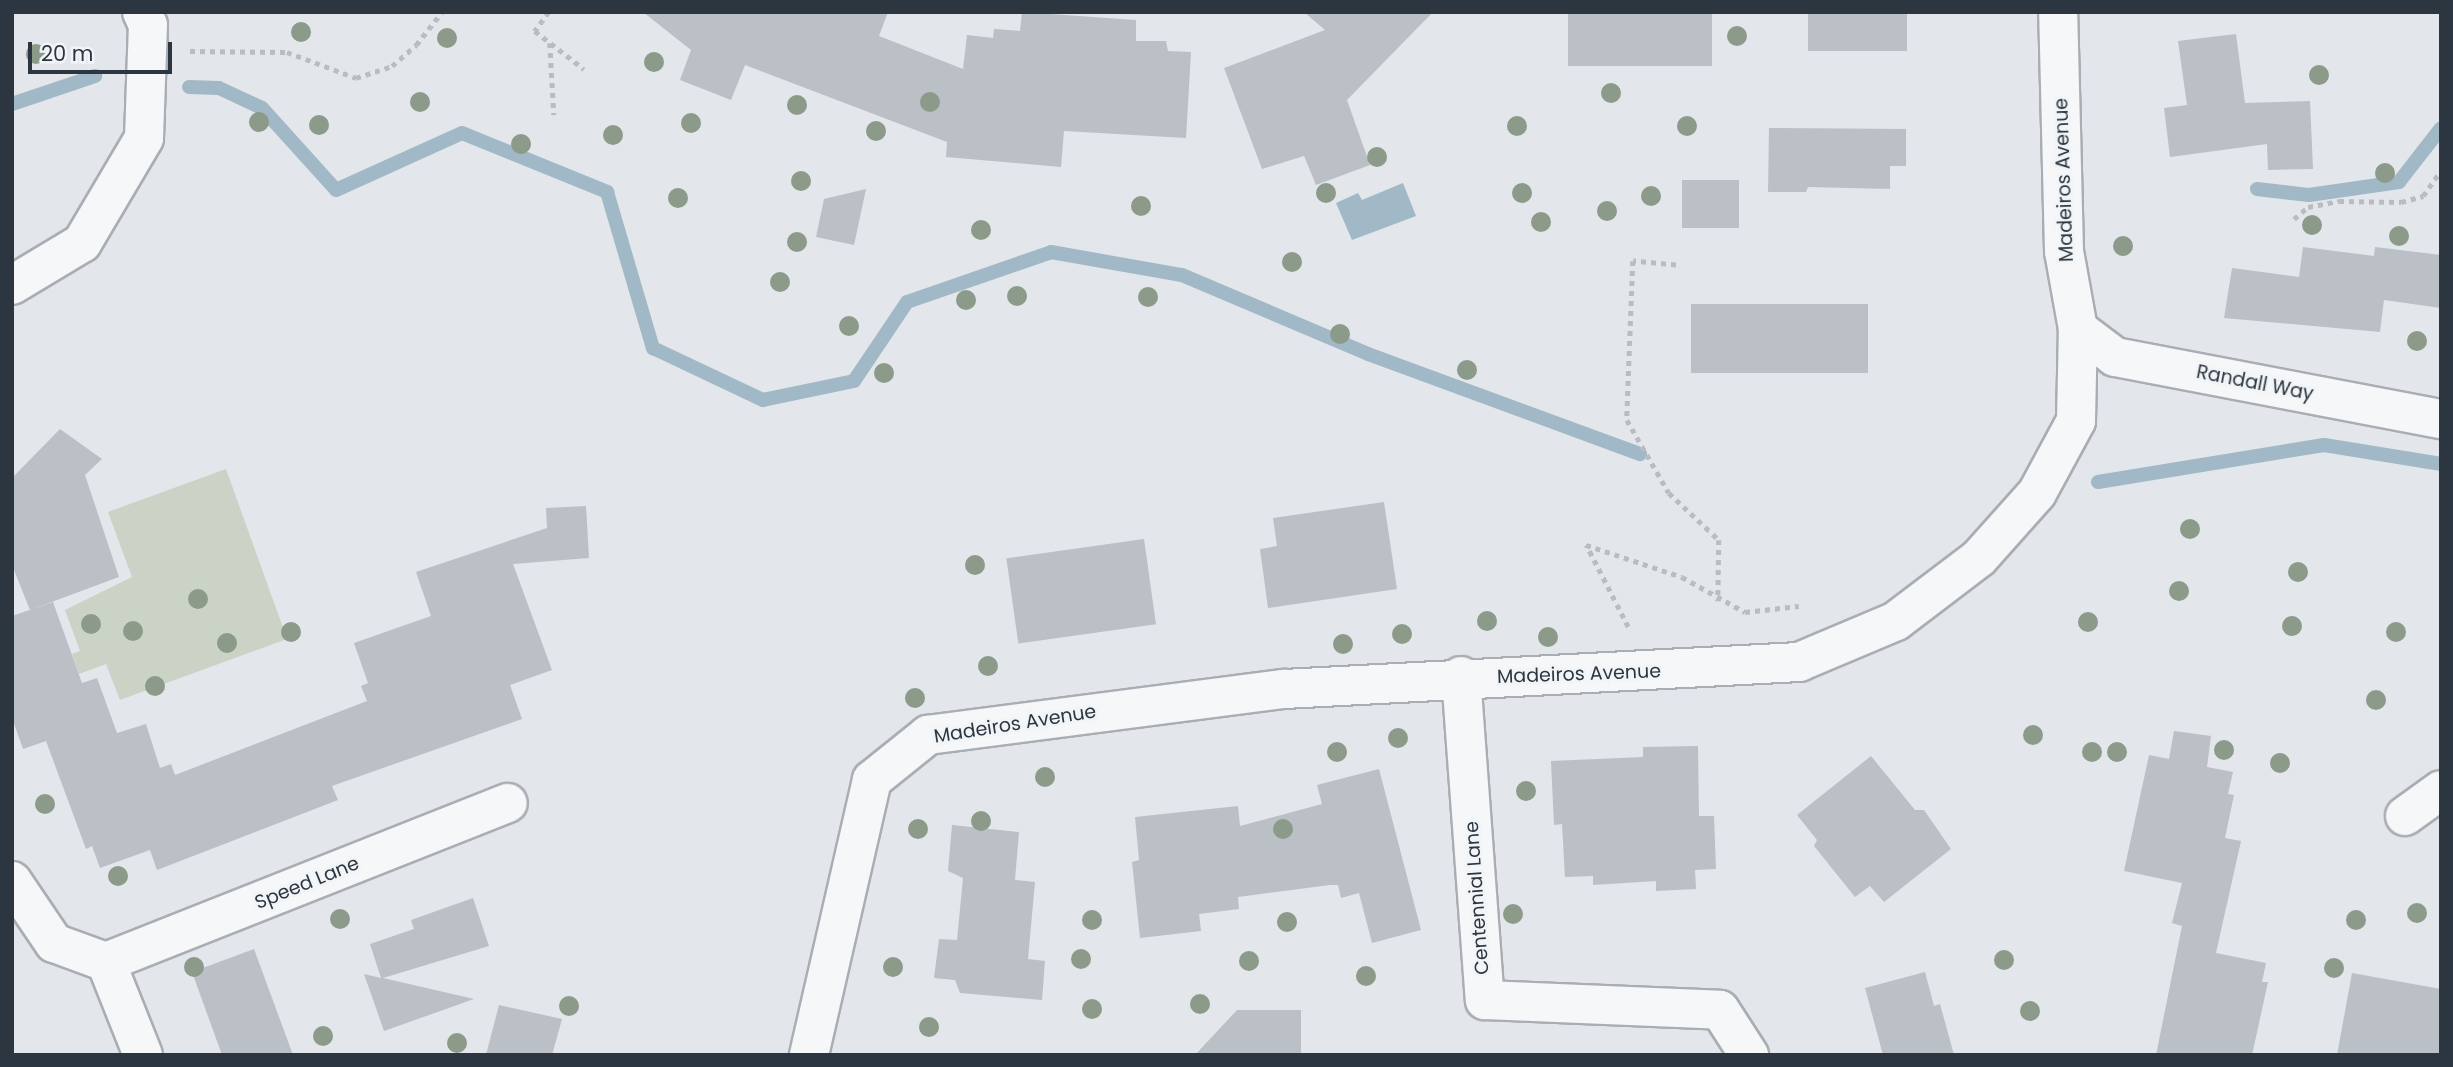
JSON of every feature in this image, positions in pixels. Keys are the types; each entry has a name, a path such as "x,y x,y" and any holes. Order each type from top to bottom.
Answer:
{"street":[{"path":"12,285 82,243 144,138 148,25 142,12"},
{"name":"Madeiros Avenue","path":"809,1055 872,780 928,735 1284,689 1461,676 1621,674 1799,662 1896,621 1979,558 2037,492 2076,421 2078,329 2064,251 2058,12"},
{"name":"Randall Way","path":"2078,329 2115,357 2441,418"},
{"name":"Centennial Lane","path":"1461,676 1485,1000 1720,1010 1749,1055"},
{"path":"2405,816 2441,790"},
{"name":"Speed Lane","path":"106,962 508,803"},
{"path":"12,881 54,943 106,962 143,1055"}],"path":[{"path":"147,52 287,52 356,78 392,66 416,45 442,12"},
{"path":"549,12 535,31 584,69"},
{"path":"550,42 554,115"},
{"path":"2294,219 2308,207 2339,201 2401,202 2423,196 2441,170"},
{"path":"1676,265 1633,261 1628,420 1669,493 1720,540 1718,601"},
{"path":"1629,630 1586,545 1682,577 1718,601 1745,612 1799,606"}],"green space":[{"path":"226,469 287,639 120,700 106,664 79,674 72,654 80,651 65,610 132,577 108,512"}],"water":[{"path":"1403,183 1416,216 1352,240 1336,203 1358,193 1362,200"}],"building":[{"path":"643,12 888,12 879,36 963,69 967,35 993,38 994,29 1020,31 1022,12 1136,20 1136,41 1166,41 1168,51 1191,52 1186,138 1064,131 1061,167 946,157 947,142 745,65 731,100 680,80 691,50"},
{"path":"1304,12 1433,12 1347,100 1370,165 1316,185 1304,156 1262,169 1224,68 1325,30"},
{"path":"1568,12 1712,12 1712,66 1568,66"},
{"path":"1808,12 1907,12 1907,51 1808,51"},
{"path":"2236,34 2245,103 2310,101 2313,169 2268,170 2267,144 2170,157 2164,108 2187,105 2178,41"},
{"path":"1769,128 1906,129 1906,166 1890,166 1890,189 1808,187 1806,192 1768,192"},
{"path":"1682,180 1739,180 1739,228 1682,228"},
{"path":"866,189 854,245 816,237 824,199"},
{"path":"2303,247 2374,256 2375,247 2441,255 2441,308 2384,300 2380,332 2224,318 2232,268 2299,277"},
{"path":"1691,304 1868,304 1868,373 1691,373"},
{"path":"60,429 102,459 85,475 119,577 30,610 12,565 12,478"},
{"path":"1384,502 1397,589 1268,608 1260,549 1277,546 1273,518"},
{"path":"586,506 589,558 513,564 552,670 510,685 522,719 332,786 338,800 157,870 150,850 100,868 92,846 86,849 46,741 23,749 12,718 12,616 53,602 82,683 97,678 117,733 146,724 160,768 171,764 175,775 367,701 361,686 368,683 354,643 431,616 416,572 547,528 546,508"},
{"path":"1144,539 1156,624 1018,644 1006,558"},
{"path":"2174,731 2211,736 2207,767 2233,772 2228,794 2234,795 2225,838 2241,841 2216,953 2266,963 2262,982 2268,982 2252,1055 2156,1055 2182,926 2172,923 2182,883 2124,871 2149,755 2169,759"},
{"path":"1698,746 1699,816 1714,816 1716,869 1695,870 1696,889 1656,891 1656,881 1593,885 1593,876 1565,877 1562,824 1554,825 1551,761 1643,757 1643,747"},
{"path":"1871,756 1915,810 1924,810 1951,849 1884,902 1870,886 1855,897 1814,846 1817,840 1797,815"},
{"path":"1379,769 1421,930 1372,943 1359,893 1341,898 1338,885 1330,885 1238,897 1239,909 1199,914 1201,931 1140,938 1132,862 1139,860 1135,817 1238,806 1240,826 1322,804 1317,785"},
{"path":"952,825 1019,832 1015,880 1035,882 1028,959 1045,961 1042,1000 960,993 955,980 934,978 939,939 957,940 963,878 948,871"},
{"path":"473,898 489,946 383,978 474,999 384,1031 364,974 381,978 370,944 414,929 411,920"},
{"path":"254,949 293,1055 222,1055 192,972"},
{"path":"1925,972 1934,1006 1940,1004 1954,1055 1883,1055 1865,988"},
{"path":"2352,973 2441,989 2441,1055 2337,1055"},
{"path":"499,1005 562,1019 552,1055 486,1055"},
{"path":"1237,1010 1301,1010 1301,1055 1195,1055"}],"waterway":[{"path":"12,104 95,76"},
{"path":"189,87 219,88 262,108 336,190 462,133 607,192 653,348 763,400 854,381 907,302 1051,252 1182,275 1368,354 1640,454"},
{"path":"2257,189 2309,195 2399,182 2441,128"},
{"path":"2098,482 2324,445 2441,464"}]}
